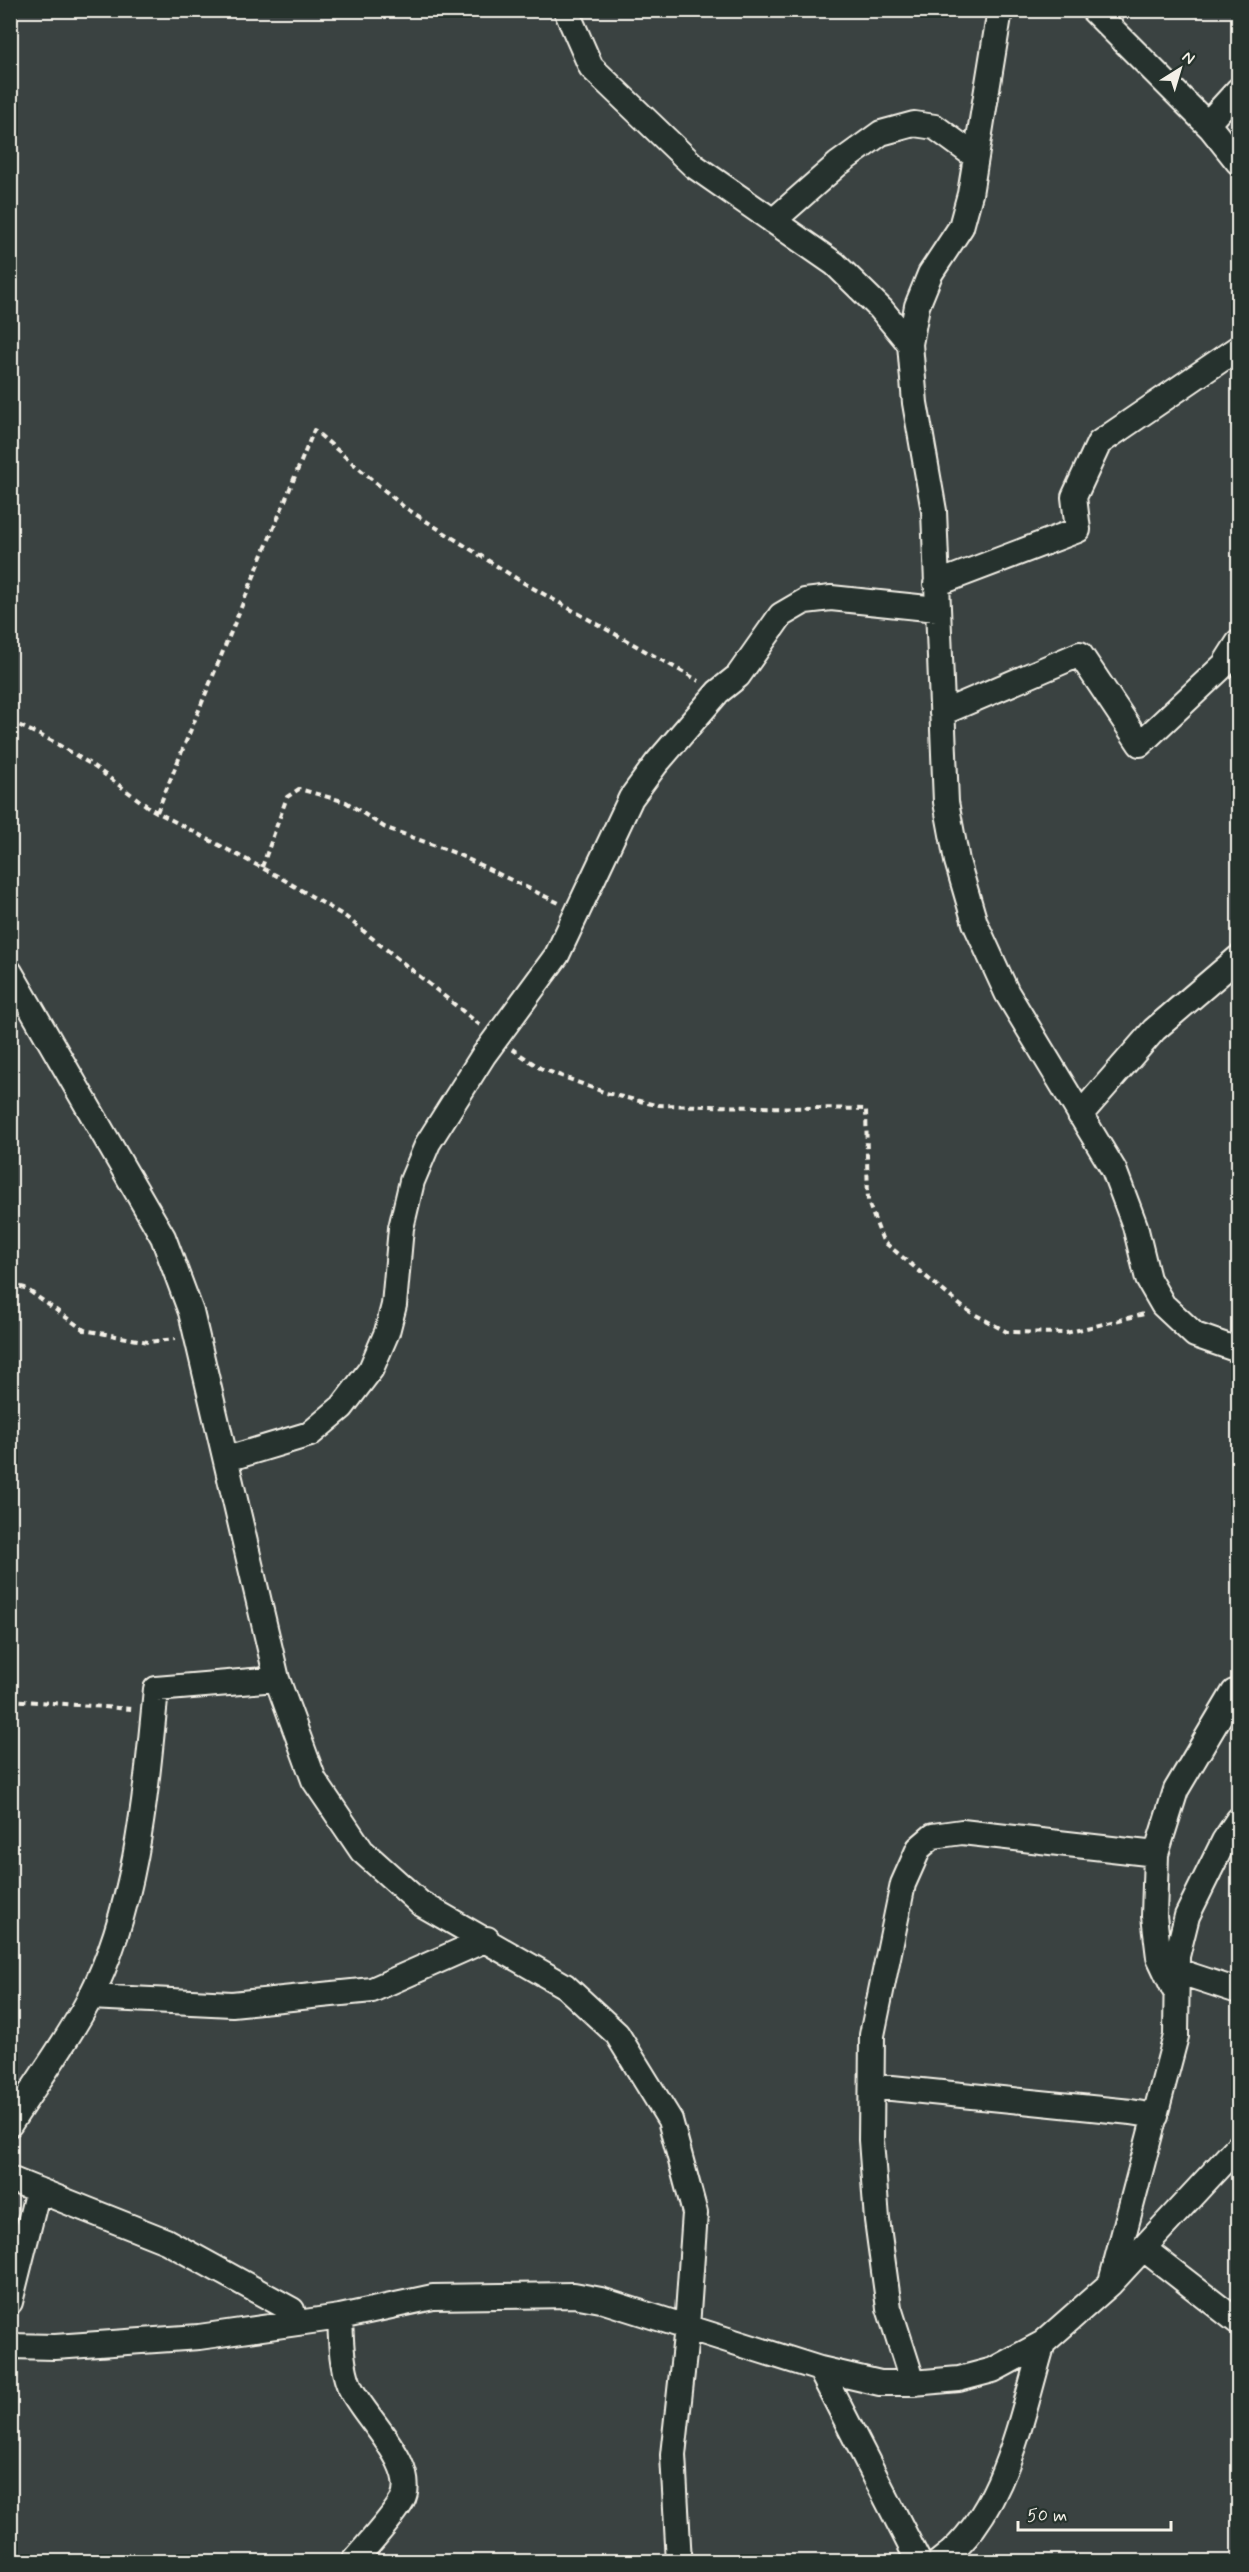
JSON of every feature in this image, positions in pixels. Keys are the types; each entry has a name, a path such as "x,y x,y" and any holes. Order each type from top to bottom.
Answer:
{"street":[{"path":"566,10 591,67 694,166 835,264 881,309 910,344"},
{"path":"1000,10 970,195 961,226 930,274 917,306 910,344 915,403 934,511 946,802 957,861 975,923 1007,993 1114,1170 1135,1226 1148,1279 1168,1310 1195,1335 1239,1350"},
{"path":"1093,10 1207,124 1239,162"},
{"path":"1207,124 1239,90"},
{"path":"773,221 838,164 881,133 914,124 935,127 976,157"},
{"path":"936,584 1078,530 1074,497 1099,443 1239,348"},
{"path":"227,1459 310,1434 342,1407 371,1369 387,1332 394,1305 401,1228 412,1181 428,1143 496,1038 557,955 631,798 656,764 718,692 738,676 781,615 805,601 831,598 937,609"},
{"path":"942,713 1080,654 1140,744 1224,664 1239,643"},
{"path":"1080,1115 1155,1030 1239,958"},
{"path":"10,972 163,1237 191,1312 278,1678 314,1780 362,1851 420,1903 487,1939 565,1986 617,2034 670,2120 695,2214 687,2327 673,2455 679,2562"},
{"path":"10,2124 90,1997 112,1947 140,1840 156,1689 278,1678"},
{"path":"1234,1692 1176,1790 1156,1854 1154,1916 1159,1957 1176,1982 1239,1991"},
{"path":"1110,2284 1176,2036 1177,1956 1187,1916 1224,1841 1239,1820"},
{"path":"913,2383 889,2308 877,2220 872,2140 872,2035 903,1884 919,1848 933,1836 962,1832 1156,1854"},
{"path":"90,1997 232,2004 372,1990 487,1939"},
{"path":"872,2086 1156,2116"},
{"path":"10,2346 134,2344 199,2337 340,2317 433,2297 574,2295 601,2300 820,2369 880,2383 959,2379 993,2370 1043,2343 1110,2284 1239,2146"},
{"path":"10,2179 166,2241 291,2310 295,2322"},
{"path":"10,2302 38,2190"},
{"path":"1144,2249 1239,2322"},
{"path":"340,2317 342,2354 349,2386 391,2448 406,2479 403,2500 353,2562"},
{"path":"939,2562 956,2549 990,2504 1007,2462 1043,2343"},
{"path":"820,2369 919,2562"}],"path":[{"path":"157,812 314,430 404,507 522,582 718,692"},
{"path":"10,721 52,741 92,765 157,812 262,867 346,917 496,1038 540,1068 606,1093 656,1105 866,1109 868,1202 883,1241 965,1309 1008,1332 1066,1333 1168,1310"},
{"path":"262,867 287,796 299,789 346,802 384,827 454,853 578,912"},
{"path":"10,1284 25,1288 84,1330 148,1342 197,1336"},
{"path":"10,1700 154,1710"}]}
